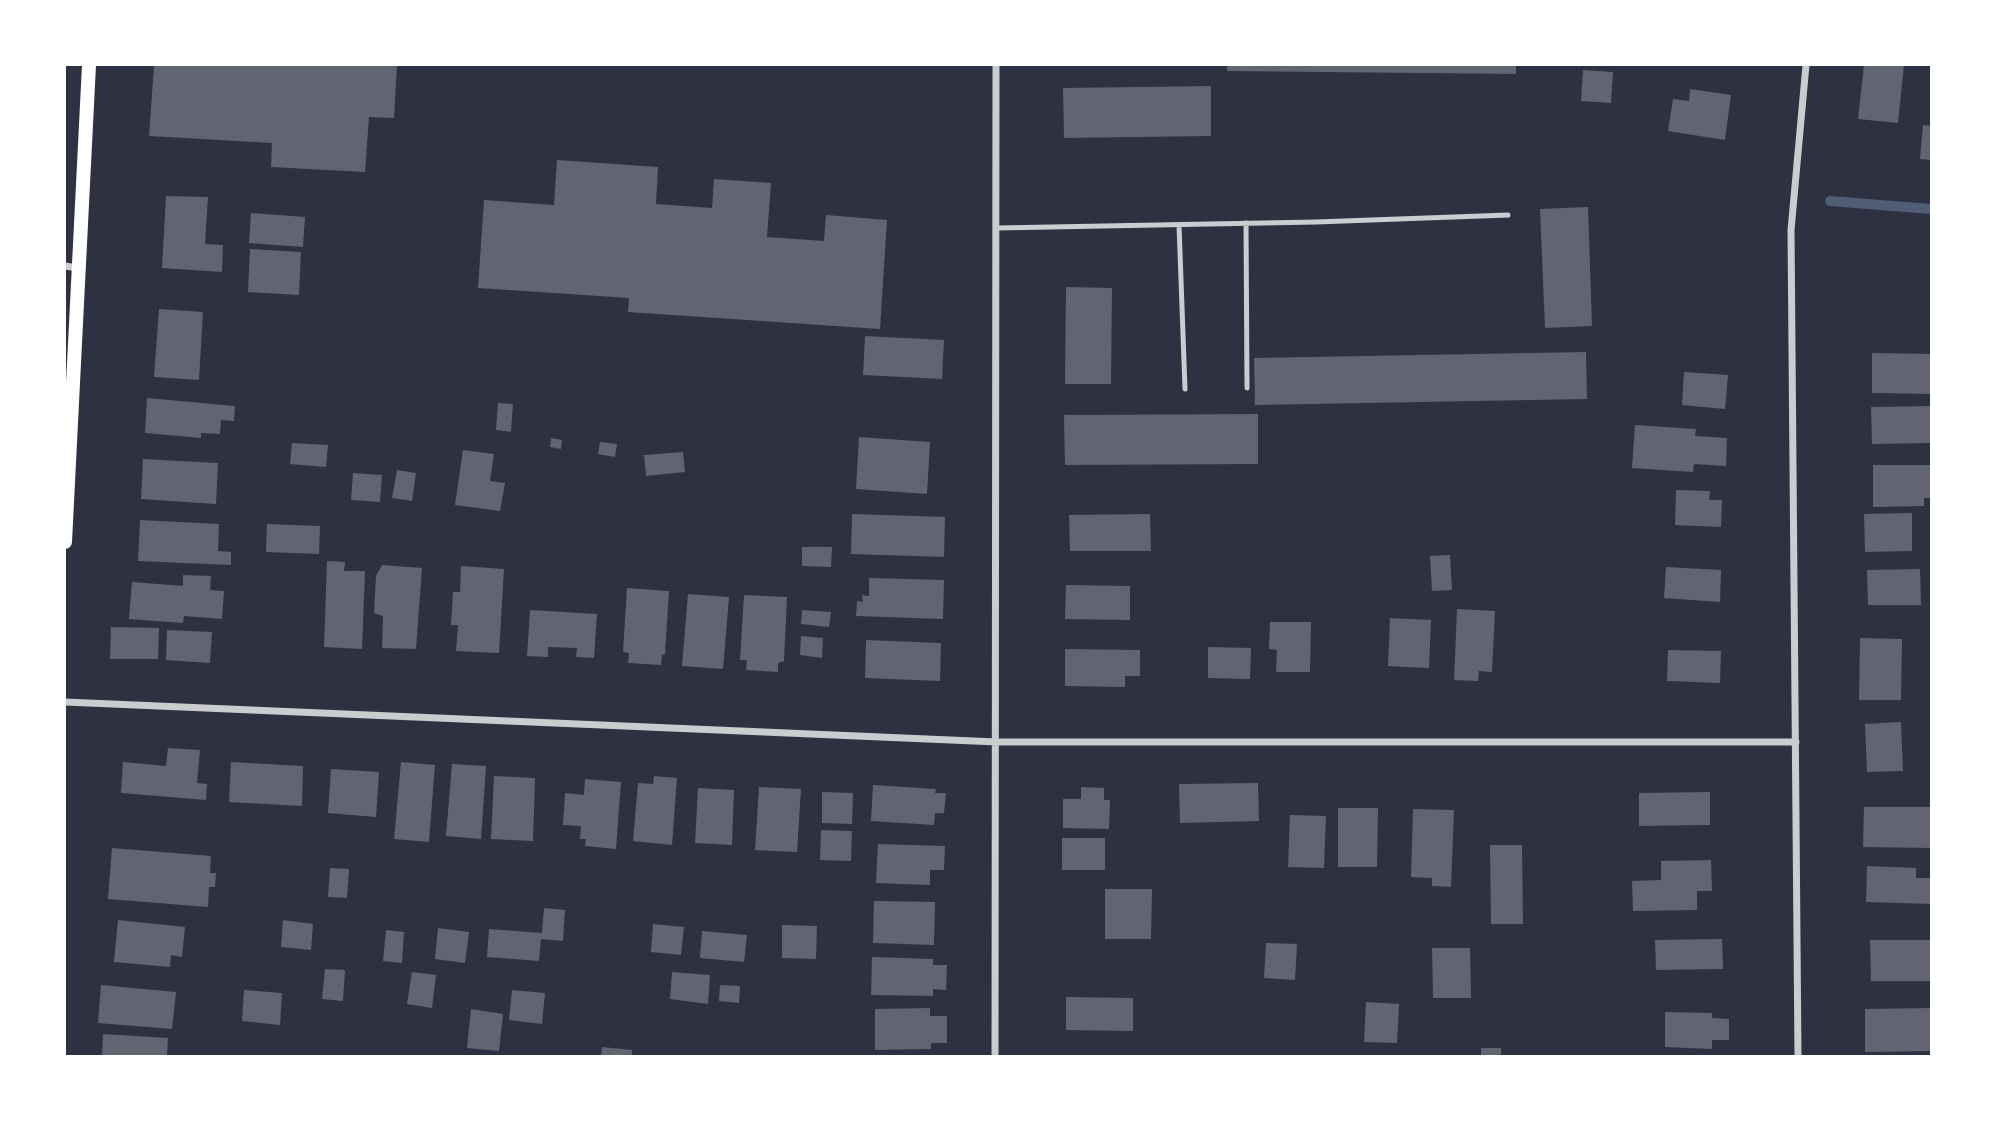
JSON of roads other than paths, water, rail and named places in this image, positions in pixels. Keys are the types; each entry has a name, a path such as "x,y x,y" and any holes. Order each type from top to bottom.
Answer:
{"main road":[{"path":"65,542 71,267 89,65"}],"street":[{"path":"995,1056 996,65"},
{"path":"1798,1056 1791,230 1805,65"},
{"path":"65,702 997,742 1796,742"}],"lane":[{"path":"997,228 1508,215"},
{"path":"1246,223 1247,388"},
{"path":"1179,225 1185,389"}],"waterway":[{"path":"1830,201 1931,209"}]}
